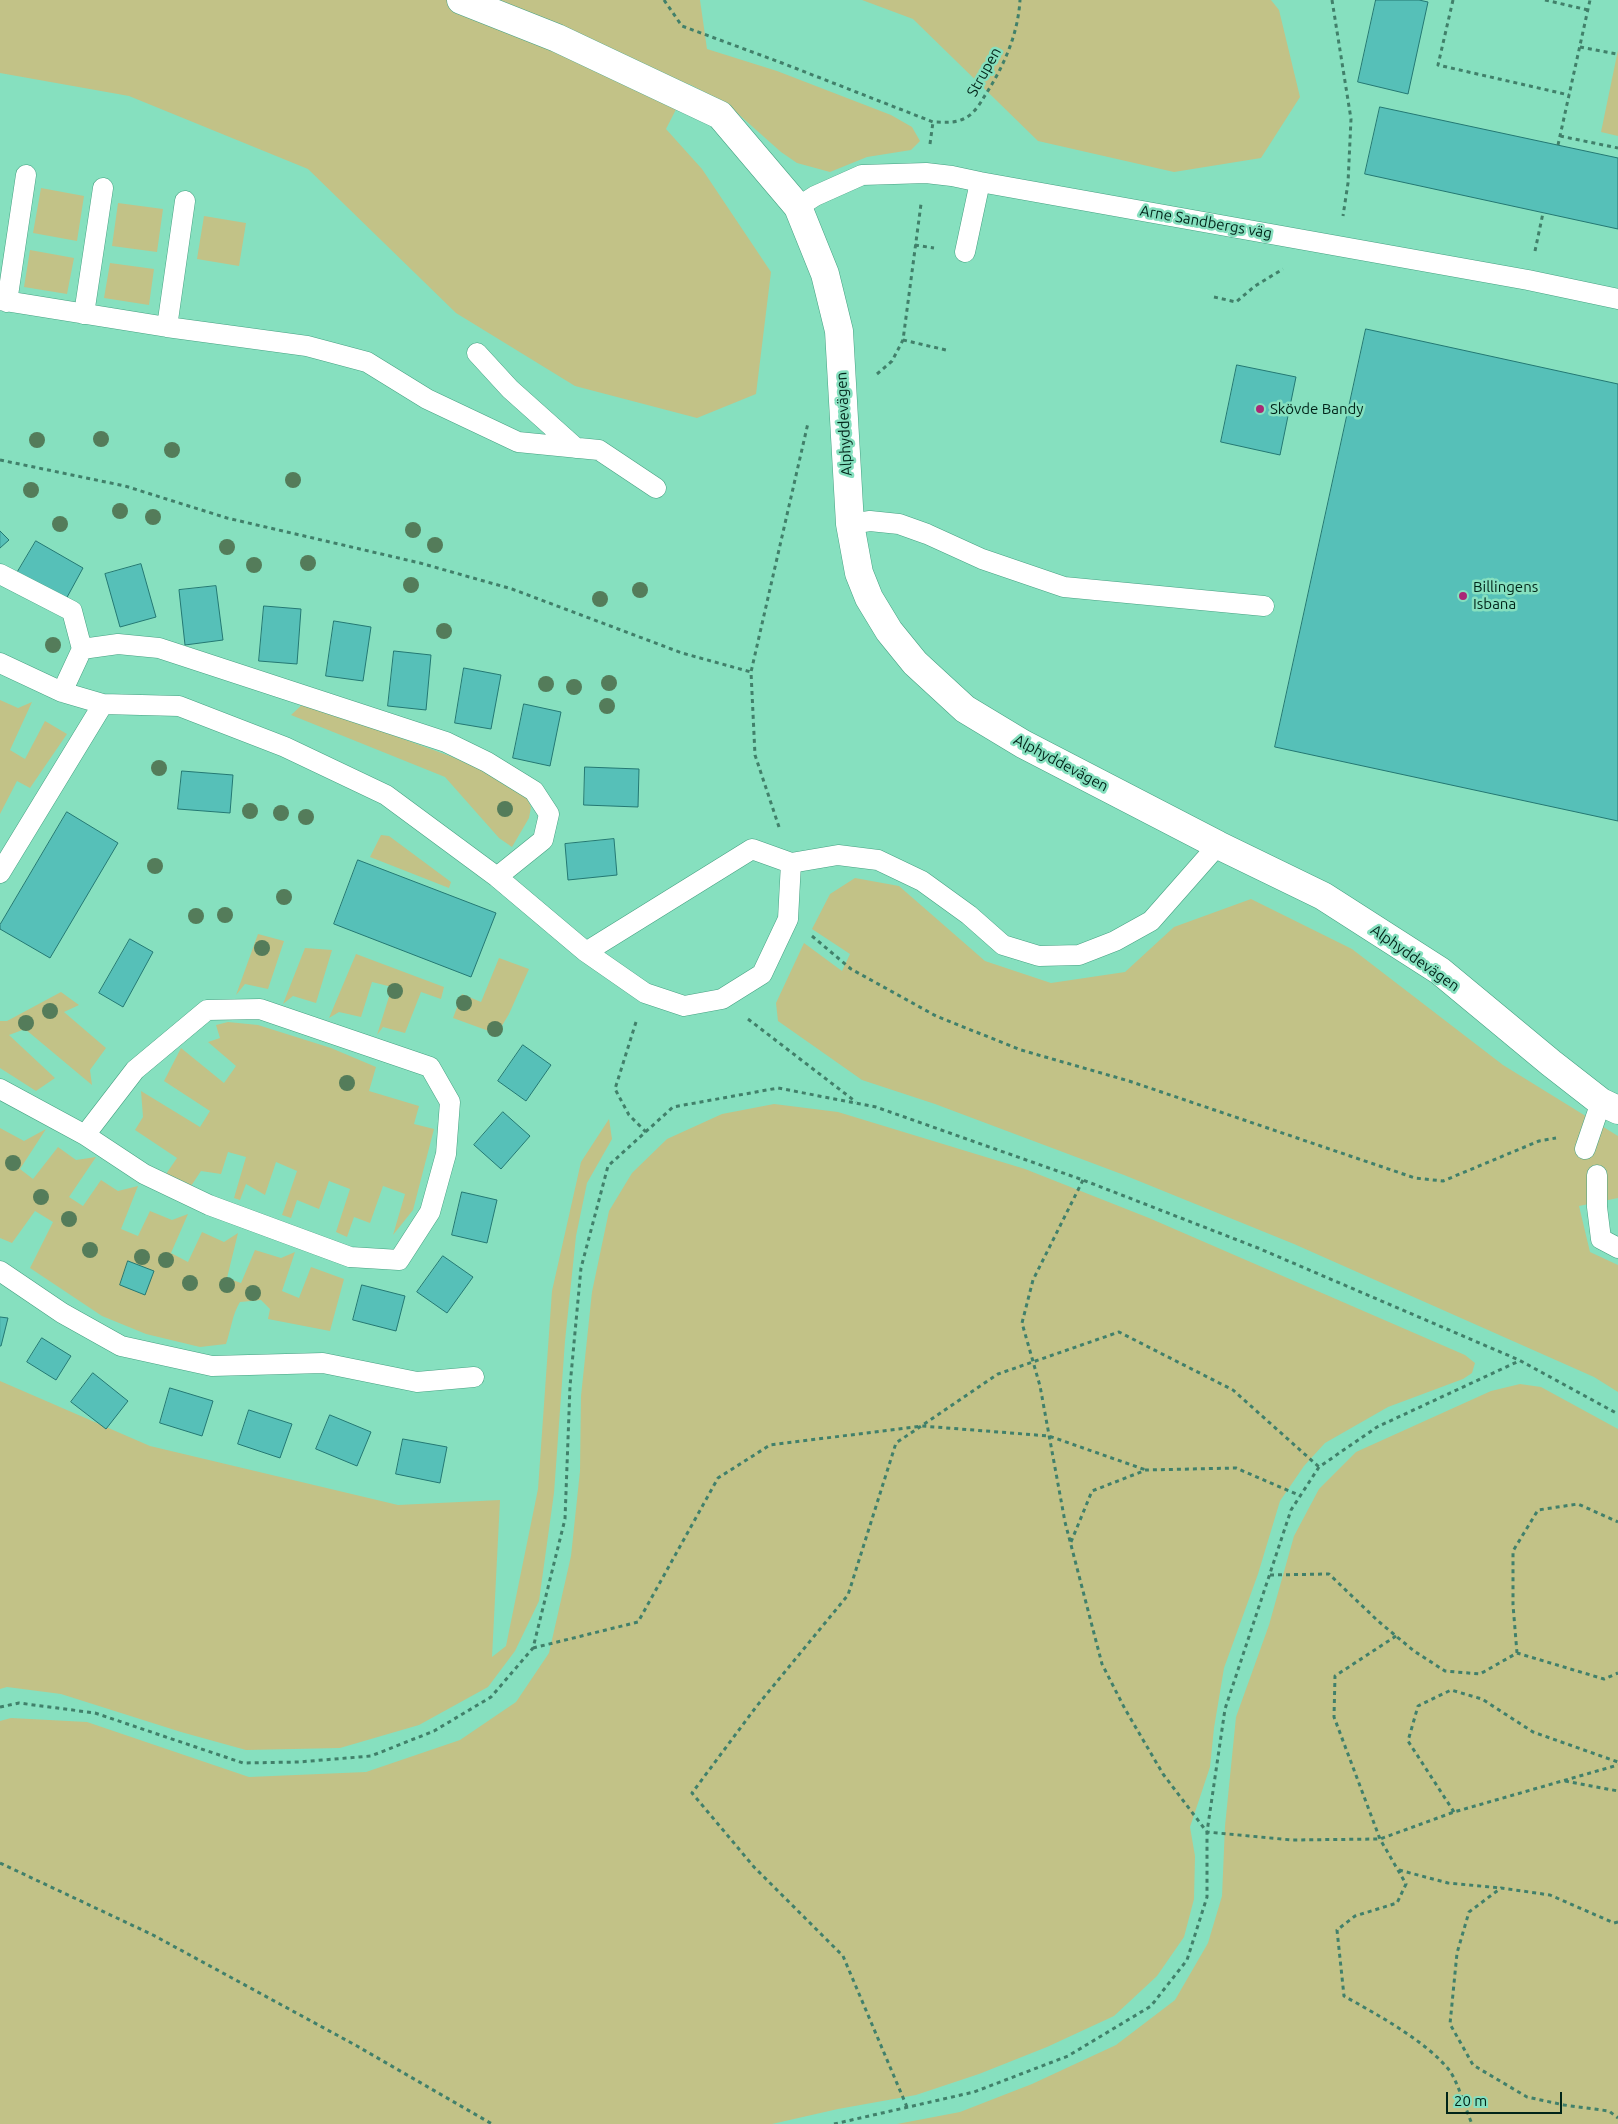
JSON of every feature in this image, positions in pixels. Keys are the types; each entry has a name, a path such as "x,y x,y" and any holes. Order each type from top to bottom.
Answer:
{"street":[{"name":"Alphyddevägen","path":"461,0 557,38 720,115 798,207 825,274 839,331 850,524 859,574 868,598 884,623 915,663 965,709 1023,744 1218,845 1323,896 1440,971 1610,1106"}],"lane":[{"name":"Arne Sandbergs väg","path":"798,207 815,196 862,175 926,172 1528,280 1618,298"},
{"path":"26,175 4,301 167,327 307,346 368,362 427,399 518,442 599,450 656,488"},
{"path":"965,252 980,182"},
{"path":"84,314 103,188"},
{"path":"167,327 185,202"},
{"path":"477,353 510,389 576,448"},
{"path":"850,524 870,521 899,524 927,534 982,559 1064,587 1264,606"},
{"path":"0,574 72,611 82,649 62,692"},
{"path":"82,649 118,644 158,648 446,742 487,762 534,791 549,814 543,840 497,877"},
{"path":"0,663 62,692 103,704 180,706 285,747 386,795 497,877 586,952 645,993 684,1006 722,999 762,974 788,919 791,863"},
{"path":"2,865 103,704"},
{"path":"586,952 752,849 791,863 838,855 878,860 922,881 969,915 1003,945 1039,956 1078,955 1115,942 1151,921 1218,845"},
{"path":"0,1089 85,1135 144,1174 209,1205 350,1257 399,1260 430,1212 446,1154 450,1102 430,1067 260,1009 207,1010 135,1070 85,1135"},
{"path":"1585,1149 1610,1106"},
{"path":"1597,1175 1597,1207 1601,1239 1618,1248"},
{"path":"0,1271 62,1313 121,1346 212,1366 322,1363 417,1382 474,1377"}],"path":[{"path":"664,0 682,26 933,122 904,340 892,361 870,380 842,391 813,399 751,672 755,755 791,863"},
{"name":"Strupen","path":"933,122 957,122 969,116 978,105 996,79 1011,46 1020,0"},
{"path":"1332,0 1350,119 1348,183 1338,246"},
{"path":"1453,0 1438,65 1569,95"},
{"path":"1545,0 1588,10"},
{"path":"1558,145 1590,0"},
{"path":"1580,46 1617,54"},
{"path":"1560,136 1618,148"},
{"path":"1533,259 1543,213"},
{"path":"1214,297 1236,302 1255,286 1286,266"},
{"path":"904,340 946,350"},
{"path":"0,460 125,486 227,518 420,563 512,589 682,653 751,672"},
{"path":"805,930 851,969 945,1020 1021,1050 1129,1081 1415,1178 1443,1181 1539,1141 1566,1136 1585,1149"},
{"path":"645,993 615,1090 629,1115 646,1132"},
{"path":"722,999 857,1103"},
{"path":"0,1707 19,1703 95,1713 243,1763 299,1762 371,1756 434,1731 491,1697 533,1648 565,1519 570,1386 581,1268 608,1166 674,1107 778,1088 876,1107 1083,1180 1258,1248 1519,1360 1618,1414"},
{"path":"1083,1180 1033,1280 1022,1323 1040,1386 1071,1543 1102,1664 1125,1709 1163,1774 1207,1832 1292,1840 1380,1839 1454,1812 1564,1781 1618,1763"},
{"path":"907,2107 843,1956 754,1867 692,1793 756,1707 848,1595 896,1443 998,1374 1119,1332 1233,1390 1319,1467"},
{"path":"834,2124 974,2092 1068,2056 1151,2006 1187,1960 1207,1897 1207,1832 1225,1709 1291,1510 1319,1467 1377,1427 1519,1360"},
{"path":"533,1648 638,1622 718,1478 770,1445 922,1426 1049,1436 1146,1470"},
{"path":"1071,1543 1092,1491 1146,1470 1236,1468 1300,1496"},
{"path":"1517,1653 1513,1605 1512,1551 1538,1510 1578,1504 1618,1522"},
{"path":"1270,1575 1329,1574 1396,1636 1414,1651 1445,1671 1480,1674 1517,1653 1604,1679 1618,1673"},
{"path":"1396,1636 1335,1676 1334,1717 1380,1839 1406,1884 1397,1903 1355,1916 1337,1930 1344,1996 1382,2017 1417,2042 1450,2072 1472,2124"},
{"path":"1454,1812 1408,1741 1418,1706 1451,1690 1482,1699 1533,1732 1618,1763"},
{"path":"1564,1781 1618,1791"},
{"path":"0,1863 153,1935 357,2046 492,2124"},
{"path":"1398,1870 1448,1883 1550,1895 1614,1924 1618,1922"},
{"path":"1501,1888 1469,1912 1457,1953 1450,2024 1473,2065 1527,2097 1564,2105 1609,2111 1618,2118"}],"green space":[{"path":"0,0 700,0 707,49 777,71 891,115 912,127 920,141 911,150 867,157 830,172 797,163 781,152 727,104 689,84 666,129 702,169 771,272 756,394 697,418 575,386 456,313 308,169 129,96 0,73"},
{"path":"862,0 1271,0 1279,10 1300,97 1261,158 1174,172 1038,141 913,19"},
{"path":"1618,50 1618,136 1601,132"},
{"path":"41,188 84,196 77,241 33,233"},
{"path":"118,203 163,209 157,252 112,246"},
{"path":"204,216 246,223 239,266 197,259"},
{"path":"30,250 74,258 67,294 24,287"},
{"path":"110,263 154,269 149,305 104,298"},
{"path":"0,700 18,708 32,702 10,750 25,759 45,721 67,734 30,788 17,781 0,814"},
{"path":"304,703 450,756 498,777 527,798 531,807 529,818 512,847 499,838 445,777 291,715"},
{"path":"381,835 389,836 451,882 449,888 370,857"},
{"path":"855,878 899,886 985,961 1051,983 1125,972 1174,927 1251,899 1352,949 1503,1065 1618,1136 1618,1198 1579,1206 1590,1252 1618,1265 1618,1392 1594,1377 1294,1244 1124,1175 935,1104 862,1080 778,1021 776,1003 804,943 842,971 850,954 812,929 830,894"},
{"path":"258,934 284,941 268,989 245,984 236,995"},
{"path":"305,948 332,950 316,1003 293,996 283,1004"},
{"path":"356,954 444,987 441,999 421,992 405,1033 383,1027 377,1035 392,987 372,982 361,1017 339,1012 329,1018"},
{"path":"499,958 529,969 509,1014 497,1034 453,1018 462,994 481,1002"},
{"path":"61,992 79,1005 64,1012 106,1048 90,1070 92,1085 25,1029 9,1035 55,1078 36,1091 0,1068 0,1021 7,1021"},
{"path":"228,1022 258,1025 331,1048 376,1067 369,1091 419,1106 414,1124 434,1129 413,1210 393,1235 405,1194 383,1186 370,1223 354,1217 347,1237 336,1232 350,1189 329,1181 319,1209 297,1200 291,1218 282,1215 297,1171 276,1162 265,1195 246,1184 240,1200 234,1198 246,1157 228,1152 221,1174 201,1171 191,1186 166,1174 177,1158 135,1130 143,1117 141,1091 200,1127 210,1111 164,1081 181,1048 224,1083 236,1066 208,1042 220,1038 216,1025"},
{"path":"774,1104 838,1112 1025,1169 1149,1218 1465,1355 1475,1363 1472,1373 1463,1379 1388,1407 1325,1443 1304,1466 1280,1501 1258,1574 1224,1668 1214,1728 1210,1767 1190,1827 1195,1856 1194,1899 1184,1937 1157,1976 1114,2016 1047,2047 979,2074 916,2095 838,2109 772,2124 0,2124 0,1721 11,1718 87,1722 249,1777 366,1772 460,1740 516,1702 549,1653 571,1556 580,1471 581,1396 592,1292 609,1211 632,1173 667,1139 722,1114"},
{"path":"609,1119 612,1139 587,1183 576,1236 565,1341 554,1493 539,1601 515,1651 488,1687 419,1725 340,1748 246,1750 181,1732 61,1694 7,1687 0,1689 0,1381 150,1446 398,1505 500,1500 492,1657 506,1646 538,1489 552,1291 581,1162"},
{"path":"0,1128 24,1141 46,1129 20,1169 33,1179 58,1147 76,1160 96,1157 69,1197 83,1206 101,1180 118,1191 138,1186 121,1229 138,1236 150,1211 172,1220 188,1214 171,1253 188,1262 202,1232 224,1242 238,1233 227,1278 241,1283 255,1250 281,1258 295,1252 282,1291 299,1298 311,1267 344,1279 330,1331 268,1319 270,1309 261,1300 240,1302 233,1317 226,1344 200,1347 146,1334 102,1316 30,1268 53,1222 35,1211 12,1243 0,1238"},
{"path":"1520,1384 1541,1387 1618,1429 1618,2124 897,2124 960,2112 1032,2084 1116,2045 1175,2000 1208,1943 1222,1896 1225,1826 1236,1717 1269,1625 1294,1536 1319,1489 1356,1452 1491,1391"}],"building":[{"path":"1376,0 1419,0 1428,2 1408,94 1358,82"},
{"path":"1380,107 1618,158 1618,229 1365,174"},
{"name":"Billingens Isbana","path":"1366,329 1618,384 1618,821 1275,747"},
{"path":"1237,365 1296,377 1280,455 1221,442"},
{"path":"0,531 9,540 0,548"},
{"path":"36,541 83,568 65,601 17,573"},
{"path":"141,564 156,617 120,627 105,574"},
{"path":"216,586 223,640 185,645 179,590"},
{"path":"264,606 301,609 297,664 259,661"},
{"path":"334,621 371,627 363,681 326,676"},
{"path":"394,651 431,655 426,710 388,706"},
{"path":"464,668 501,675 491,729 455,723"},
{"path":"524,704 561,712 550,766 513,758"},
{"path":"585,767 639,769 638,807 584,805"},
{"path":"182,771 233,775 230,813 178,809"},
{"path":"67,812 118,843 50,958 0,929 0,925"},
{"path":"614,839 617,875 568,880 565,844"},
{"path":"358,860 496,913 471,977 334,924"},
{"path":"130,939 153,952 123,1007 99,993"},
{"path":"523,1045 551,1065 526,1101 498,1081"},
{"path":"503,1112 530,1136 501,1169 474,1145"},
{"path":"462,1192 497,1200 487,1243 452,1235"},
{"path":"443,1256 473,1277 447,1313 417,1292"},
{"path":"128,1261 154,1271 145,1295 120,1285"},
{"path":"362,1285 405,1296 396,1331 353,1320"},
{"path":"0,1317 8,1318 1,1346 0,1346"},
{"path":"42,1338 71,1356 56,1380 27,1362"},
{"path":"93,1373 128,1401 106,1429 71,1402"},
{"path":"170,1388 213,1401 202,1436 160,1423"},
{"path":"249,1410 292,1424 280,1458 238,1444"},
{"path":"330,1415 371,1432 357,1466 316,1449"},
{"path":"403,1439 447,1447 440,1483 396,1474"}],"place":[{"name":"Skövde Bandy","path":"1260,409"},
{"name":"Billingens Isbana","path":"1463,596"}]}
